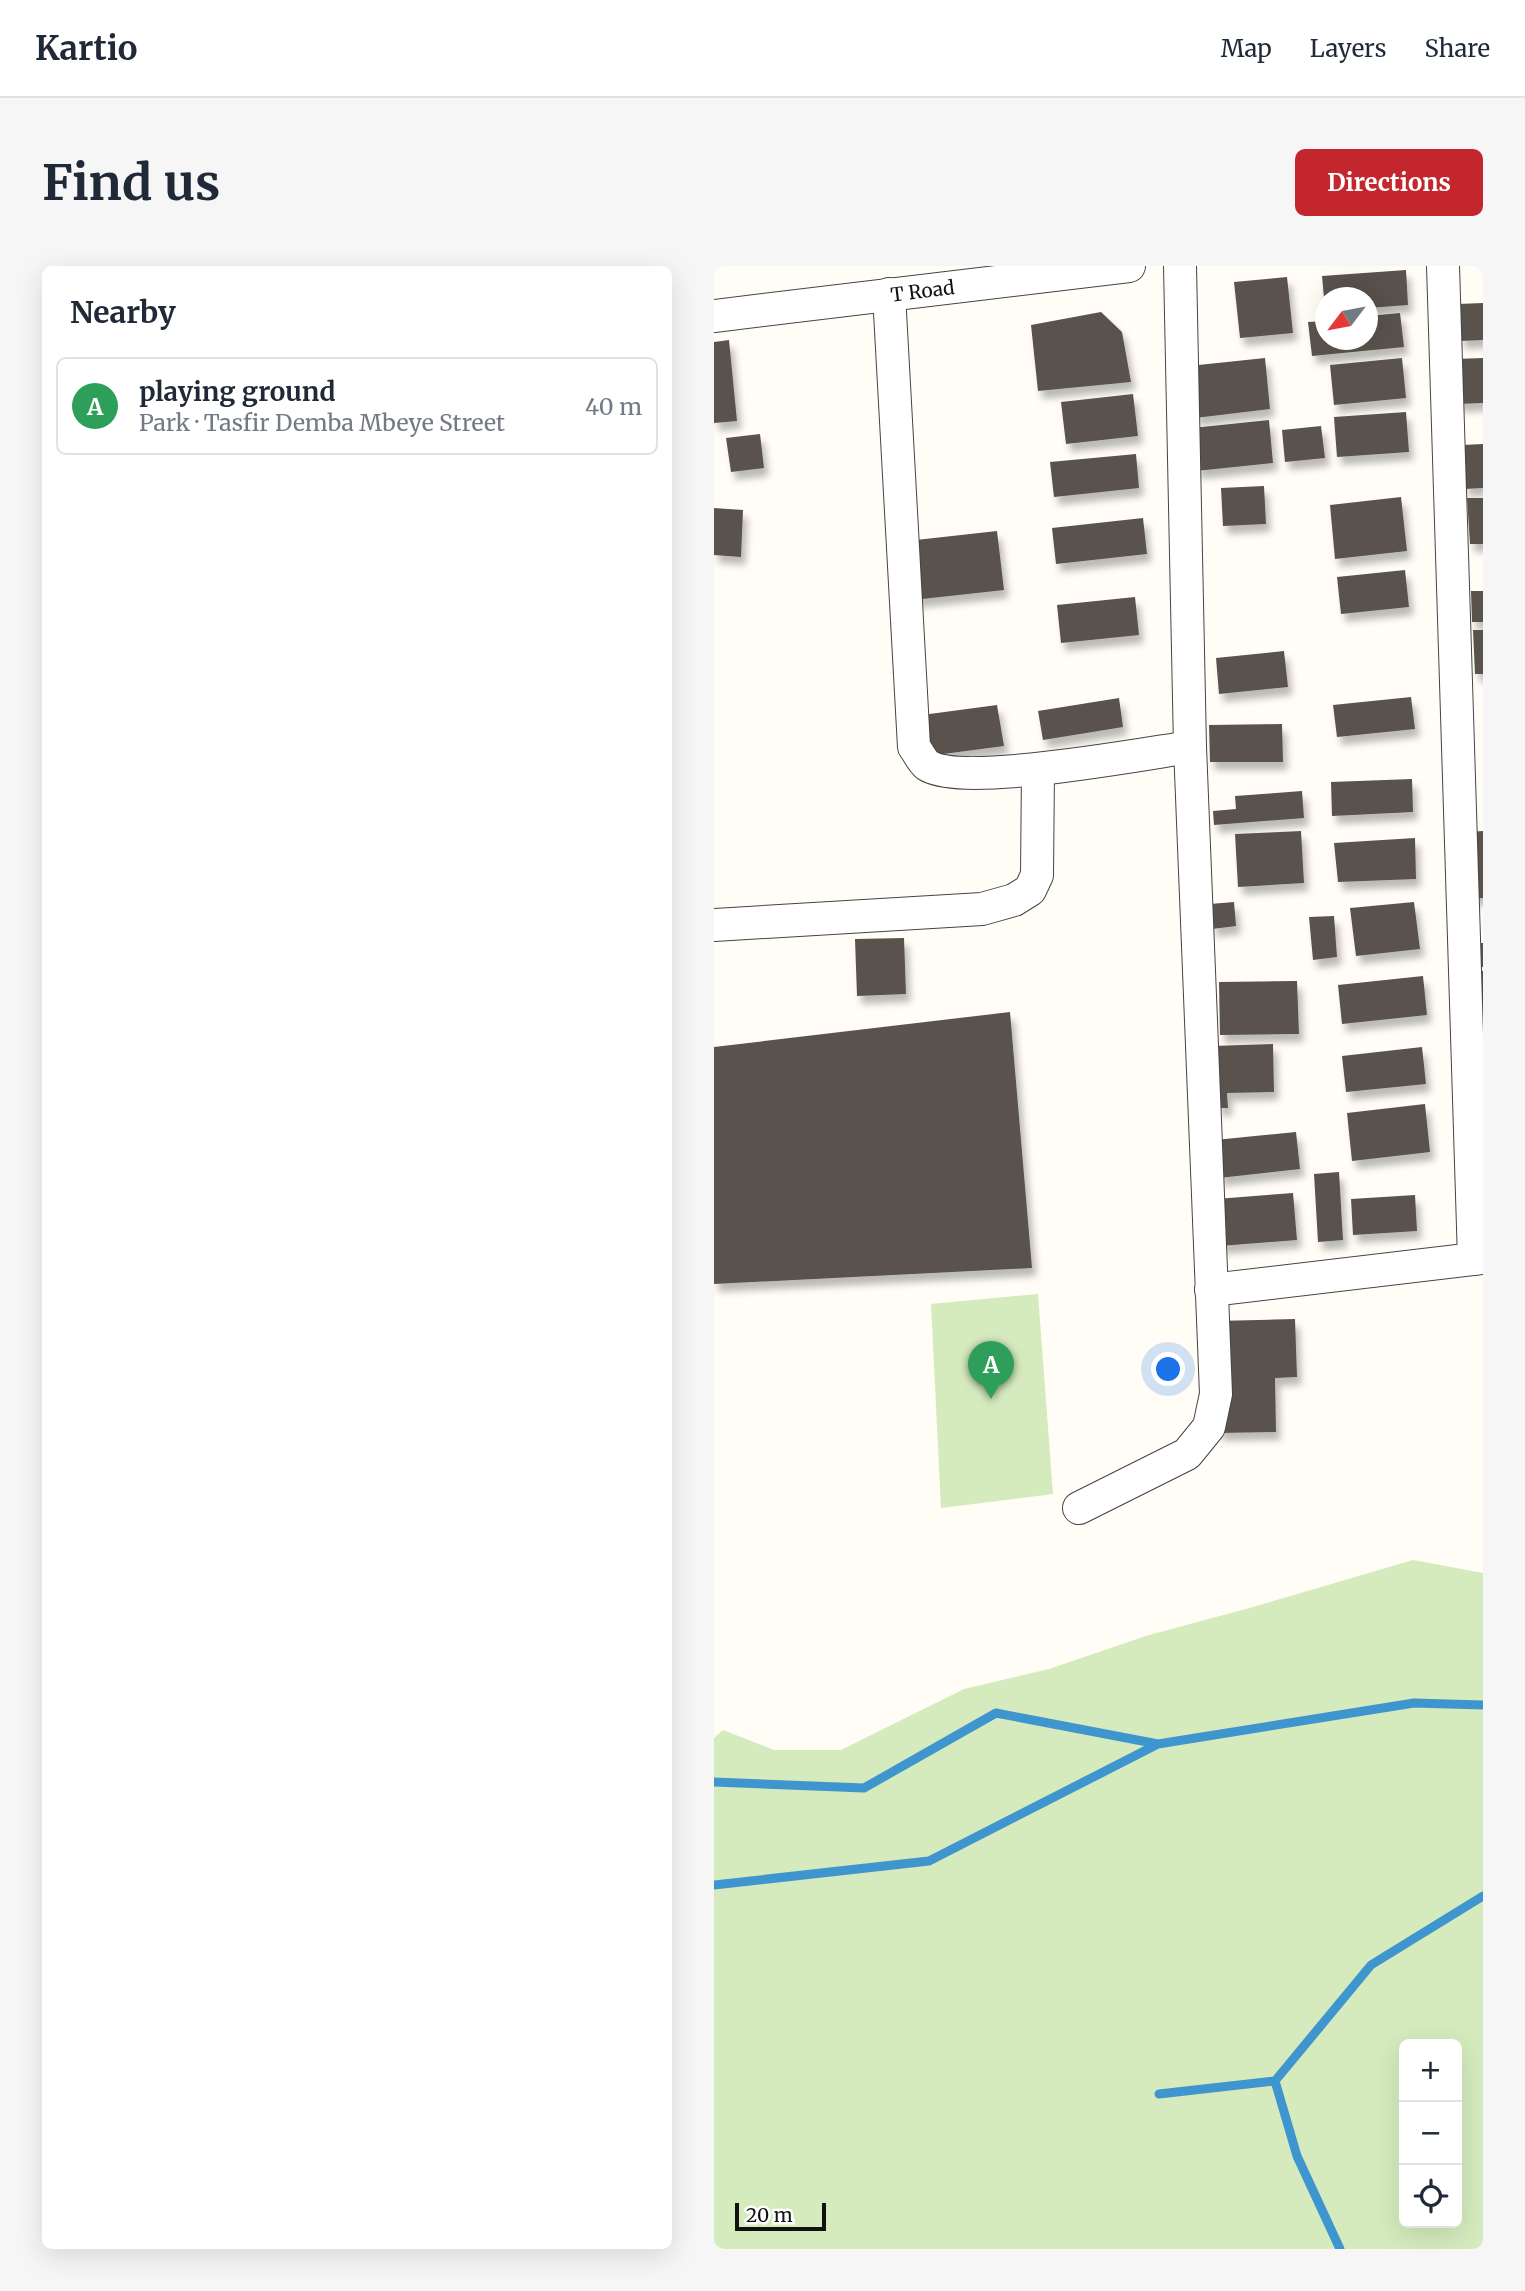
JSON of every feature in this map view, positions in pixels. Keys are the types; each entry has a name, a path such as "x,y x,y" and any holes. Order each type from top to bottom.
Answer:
{"street":[{"name":"T Road","path":"714,316 1129,266"},
{"path":"1079,1508 1186,1454 1209,1427 1216,1394 1190,747 1180,266"},
{"path":"1211,1290 1479,1259 1472,824 1443,266"},
{"path":"889,294 915,747 926,764 955,774 1038,769 1190,747"},
{"path":"714,925 982,909 1014,900 1030,890 1037,876 1038,769"}],"green space":[{"path":"1038,1294 1053,1494 941,1508 931,1304"},
{"path":"1413,1560 1483,1573 1483,2249 714,2249 714,1738 723,1730 774,1750 841,1750 964,1689 1049,1669 1149,1635"}],"building":[{"path":"1406,270 1408,305 1378,307 1378,287 1323,287 1322,276"},
{"path":"1287,277 1293,333 1240,338 1234,282"},
{"path":"1483,303 1483,340 1460,341 1458,304"},
{"path":"1101,312 1122,332 1131,382 1038,391 1031,325"},
{"path":"1400,313 1404,347 1378,350 1378,315"},
{"path":"1308,322 1315,322 1315,350 1373,350 1312,356"},
{"path":"729,340 737,421 714,423 714,342"},
{"path":"1265,358 1270,409 1195,418 1189,366"},
{"path":"1402,358 1406,398 1334,405 1330,365"},
{"path":"1483,358 1483,403 1457,404 1455,359"},
{"path":"1133,394 1138,436 1066,444 1061,402"},
{"path":"1406,412 1409,452 1337,457 1334,417"},
{"path":"1269,420 1273,463 1196,471 1192,428"},
{"path":"1321,426 1325,458 1285,462 1282,430"},
{"path":"760,434 764,468 731,472 726,438"},
{"path":"1483,444 1483,488 1464,489 1462,445"},
{"path":"1136,454 1139,488 1054,497 1050,462"},
{"path":"1264,486 1266,524 1223,526 1221,488"},
{"path":"1401,497 1407,551 1335,559 1330,505"},
{"path":"1467,498 1483,498 1483,544 1470,544"},
{"path":"714,508 743,510 741,557 714,555"},
{"path":"1143,518 1147,554 1056,564 1052,528"},
{"path":"997,531 1004,590 913,600 907,541"},
{"path":"1405,570 1409,607 1341,614 1337,577"},
{"path":"1471,591 1483,591 1483,622 1472,622"},
{"path":"1135,597 1139,635 1061,643 1057,605"},
{"path":"1473,630 1483,630 1483,674 1475,674"},
{"path":"1284,651 1288,687 1219,694 1216,658"},
{"path":"1411,697 1415,729 1337,737 1333,705"},
{"path":"1119,698 1123,727 1043,740 1038,711"},
{"path":"997,705 1004,746 928,756 922,715"},
{"path":"1282,724 1283,762 1210,762 1209,725"},
{"path":"1412,779 1413,812 1332,816 1331,782"},
{"path":"1302,791 1304,818 1214,825 1213,811 1236,809 1235,796"},
{"path":"1301,831 1304,883 1238,887 1235,834"},
{"path":"1483,831 1483,898 1470,898 1467,832"},
{"path":"1415,838 1416,879 1338,882 1334,843"},
{"path":"1234,902 1236,926 1212,929 1210,904"},
{"path":"1414,902 1420,949 1356,956 1350,908"},
{"path":"1334,916 1337,957 1313,960 1309,917"},
{"path":"904,938 906,994 857,996 855,939"},
{"path":"1479,943 1483,943 1483,967 1480,967"},
{"path":"1474,971 1483,971 1483,1016 1477,1016"},
{"path":"1423,976 1427,1015 1342,1024 1338,985"},
{"path":"1297,981 1299,1034 1220,1035 1219,982"},
{"path":"1010,1012 1032,1268 714,1284 714,1047"},
{"path":"1273,1044 1274,1092 1227,1093 1228,1108 1217,1108 1212,1046"},
{"path":"1422,1047 1426,1084 1346,1092 1342,1056"},
{"path":"1425,1104 1430,1152 1352,1161 1347,1113"},
{"path":"1296,1132 1300,1169 1219,1178 1215,1140"},
{"path":"1339,1172 1343,1240 1318,1242 1314,1174"},
{"path":"1293,1193 1297,1240 1220,1246 1216,1199"},
{"path":"1415,1195 1417,1231 1353,1235 1351,1199"},
{"path":"1295,1319 1297,1377 1275,1378 1276,1432 1218,1433 1215,1321"}],"waterway":[{"path":"714,1885 929,1861 1158,1744 1414,1703 1483,1705"},
{"path":"714,1782 864,1788 996,1713 1158,1744"},
{"path":"1159,2094 1275,2081 1371,1965 1483,1896"},
{"path":"1275,2081 1297,2156 1340,2249"}],"place":[{"name":"playing ground","path":"991,1399"}]}
